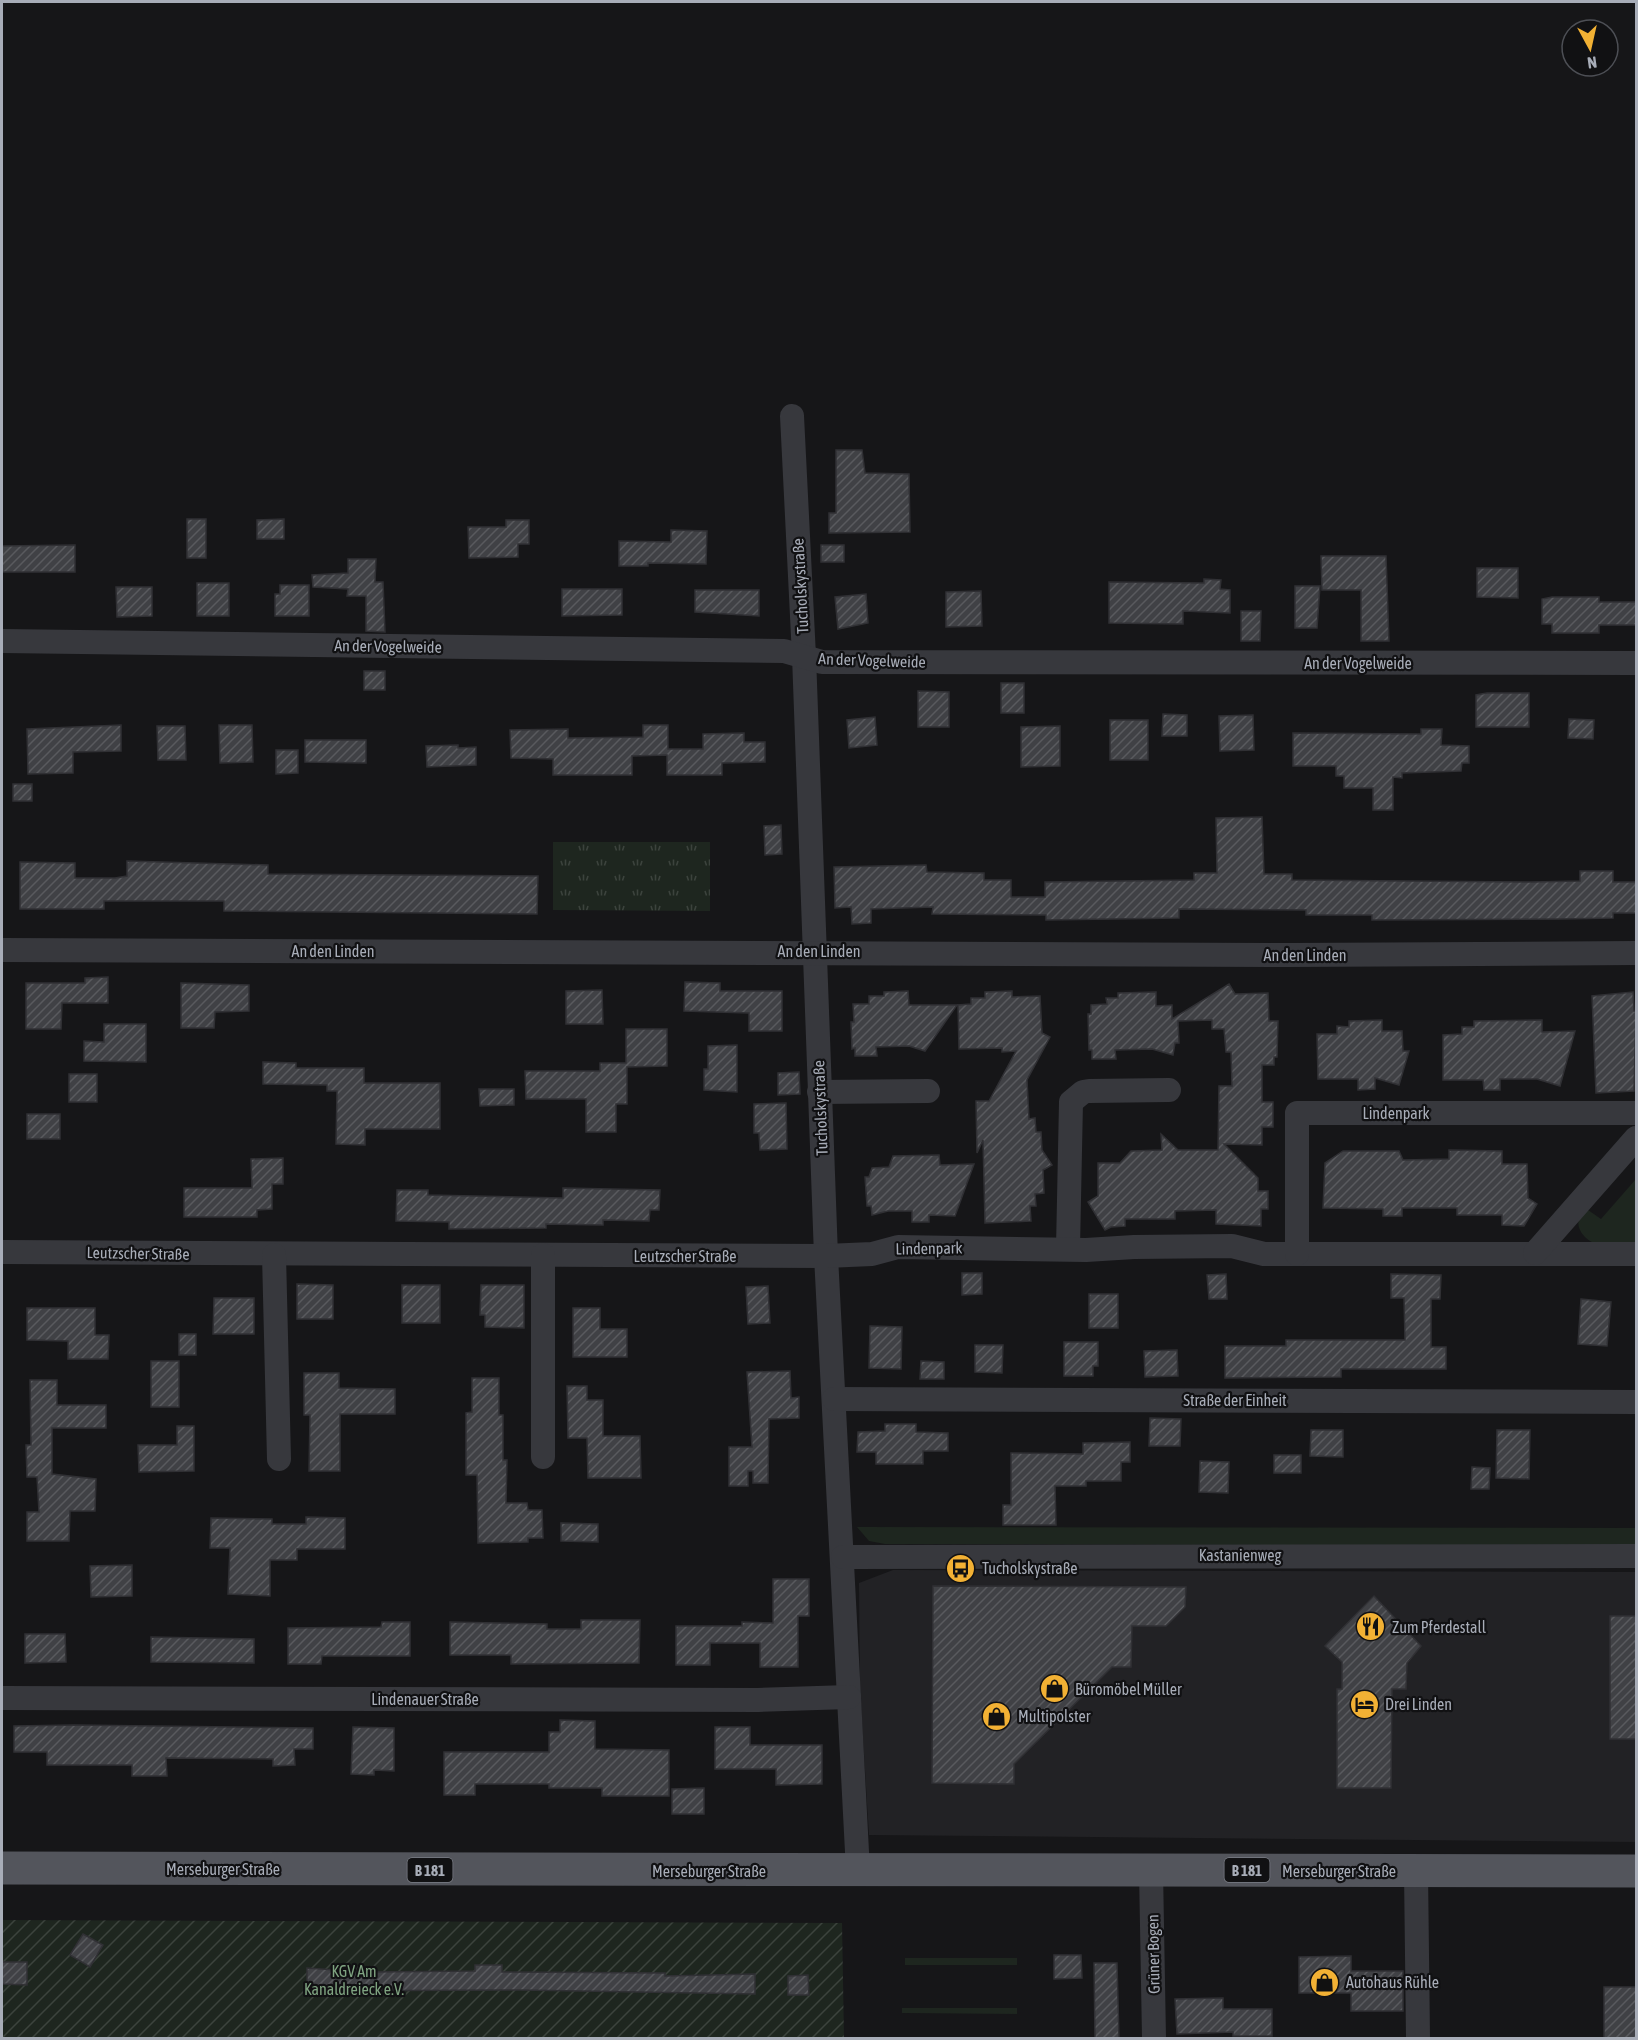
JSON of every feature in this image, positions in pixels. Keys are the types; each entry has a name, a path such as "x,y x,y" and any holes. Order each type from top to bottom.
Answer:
{"main road":[{"name":"Merseburger Straße","path":"2,1868 1636,1871"}],"street":[{"name":"Tucholskystraße","path":"792,416 804,656 813,951 826,1256 858,1871"},
{"name":"An der Vogelweide","path":"2,641 784,651 834,662 1636,663"},
{"name":"An den Linden","path":"2,950 813,951 1290,955 1636,953"},
{"path":"1068,1248 1071,1102 1077,1096 1089,1091 1169,1090"},
{"path":"819,1092 928,1091"},
{"name":"Lindenpark","path":"1297,1254 1297,1113 1636,1113"},
{"path":"1535,1253 1636,1138"},
{"name":"Lindenpark","path":"826,1256 872,1254 898,1247 1068,1248 1086,1251 1134,1247 1232,1246 1264,1254 1636,1254"},
{"name":"Leutzscher Straße","path":"2,1252 826,1256"},
{"path":"274,1254 279,1459"},
{"path":"543,1255 543,1457"},
{"name":"Straße der Einheit","path":"834,1399 1636,1402"},
{"name":"Kastanienweg","path":"843,1557 1636,1556"},
{"name":"Lindenauer Straße","path":"2,1698 758,1700 849,1697"},
{"name":"Grüner Bogen","path":"1151,1870 1154,2038"},
{"name":"Merseburger Straße","path":"1416,1871 1418,2038"}],"shaded area":[{"path":"893,1570 1636,1572 1636,1842 869,1835 860,1689 859,1583"}],"green space":[{"path":"553,842 710,842 710,911 553,910"},
{"path":"1636,1179 1636,1242 1592,1242 1586,1238 1581,1232 1579,1219 1588,1210 1601,1219"},
{"path":"857,1527 1636,1528 1636,1546 885,1544 869,1541"},
{"name":"KGV Am Kanaldreieck e.V.","path":"2,1920 842,1923 844,2038 2,2038"},
{"path":"905,1958 1017,1958 1017,1965 905,1965"},
{"path":"902,2008 1017,2008 1017,2014 902,2013"}],"building":[{"path":"836,450 862,450 865,473 909,474 910,532 829,533 829,513 836,513"},
{"path":"187,519 206,519 206,558 187,558"},
{"path":"284,519 284,539 257,539 257,520"},
{"path":"506,520 529,520 529,544 518,544 518,557 469,558 468,527 506,527"},
{"path":"671,530 707,531 706,564 648,563 648,566 619,566 619,541 671,542"},
{"path":"75,545 75,572 2,572 2,546"},
{"path":"821,545 844,545 844,562 821,562"},
{"path":"1321,556 1386,556 1389,641 1361,641 1361,590 1322,590"},
{"path":"348,559 376,559 375,582 383,582 385,632 366,631 366,596 347,596 348,589 313,587 312,575 348,573"},
{"path":"1477,568 1518,568 1518,598 1477,597"},
{"path":"1204,579 1221,580 1220,589 1230,590 1230,613 1183,611 1183,624 1109,623 1109,582 1204,583"},
{"path":"197,583 229,583 229,616 197,616"},
{"path":"280,585 309,585 309,616 275,616 275,594 280,594"},
{"path":"1295,586 1320,586 1317,628 1295,628"},
{"path":"116,587 152,587 152,616 117,617"},
{"path":"562,589 622,589 622,615 562,616"},
{"path":"695,590 759,590 759,616 695,612"},
{"path":"981,591 982,626 946,627 946,592"},
{"path":"866,594 868,623 838,629 835,597"},
{"path":"1599,597 1599,602 1636,602 1636,625 1599,625 1599,633 1552,633 1552,624 1542,624 1542,599"},
{"path":"1241,611 1261,611 1260,641 1241,641"},
{"path":"364,671 385,671 385,690 364,690"},
{"path":"1001,683 1024,683 1024,713 1001,713"},
{"path":"918,691 949,692 949,727 918,727"},
{"path":"1529,693 1529,727 1476,727 1476,695"},
{"path":"1163,714 1187,715 1187,736 1162,736"},
{"path":"1253,715 1254,750 1220,751 1219,716"},
{"path":"875,717 877,745 849,748 847,720"},
{"path":"1569,719 1594,720 1593,739 1568,738"},
{"path":"1110,720 1148,720 1148,760 1110,760"},
{"path":"121,725 121,751 73,752 73,773 28,774 27,729"},
{"path":"219,725 252,725 253,762 220,763"},
{"path":"643,725 668,725 668,749 703,749 703,734 744,733 744,742 765,742 765,762 722,763 722,775 667,775 667,755 632,756 632,775 553,775 553,759 511,758 510,730 568,729 568,738 643,737"},
{"path":"157,726 185,726 186,760 158,760"},
{"path":"1060,726 1060,766 1021,767 1021,727"},
{"path":"1421,729 1442,729 1441,745 1469,746 1469,763 1462,763 1461,771 1402,773 1402,778 1393,777 1393,810 1373,810 1373,788 1344,788 1344,776 1336,776 1336,766 1293,766 1293,733 1421,734"},
{"path":"305,740 366,740 366,763 305,762"},
{"path":"458,745 458,748 476,747 476,765 427,767 426,746"},
{"path":"276,750 298,750 298,773 276,774"},
{"path":"13,784 32,784 32,801 13,801"},
{"path":"1262,817 1264,874 1292,874 1292,880 1531,882 1580,881 1580,871 1613,871 1613,882 1636,882 1636,913 1613,913 1613,918 1372,920 1372,915 1306,915 1306,910 1179,909 1179,918 1046,920 1046,915 932,914 933,907 871,909 871,923 852,924 851,907 835,908 834,867 926,865 927,872 984,873 984,880 1011,880 1011,897 1045,897 1045,882 1194,880 1194,873 1217,873 1216,818"},
{"path":"781,825 782,854 765,855 764,826"},
{"path":"127,861 268,865 268,874 538,876 537,914 224,911 224,901 104,901 104,909 20,909 20,862 75,863 75,878 115,878 127,876"},
{"path":"108,977 108,1003 62,1003 61,1029 26,1029 26,983 85,983 85,978"},
{"path":"685,982 720,983 720,991 782,991 782,1031 749,1031 749,1013 684,1011"},
{"path":"181,983 249,985 249,1011 215,1012 214,1028 181,1028"},
{"path":"1229,984 1235,994 1268,993 1269,1021 1278,1021 1277,1057 1274,1057 1274,1065 1262,1065 1262,1102 1273,1102 1273,1127 1262,1127 1262,1145 1224,1144 1258,1178 1258,1191 1268,1191 1268,1209 1261,1209 1261,1226 1216,1224 1216,1210 1175,1211 1175,1219 1125,1219 1125,1226 1105,1230 1088,1202 1098,1196 1098,1163 1120,1163 1131,1151 1162,1150 1161,1134 1178,1150 1218,1150 1219,1086 1232,1086 1231,1052 1226,1052 1224,1029 1212,1029 1212,1020 1178,1021 1179,1043 1175,1043 1173,1055 1152,1049 1115,1050 1116,1059 1092,1059 1092,1050 1089,1050 1088,1014 1091,1014 1091,1005 1107,1004 1106,998 1118,998 1118,993 1156,992 1156,1006 1172,1005 1172,1019"},
{"path":"602,990 603,1024 566,1024 566,991"},
{"path":"908,991 909,1005 957,1005 925,1051 909,1046 876,1047 877,1056 855,1056 855,1048 852,1049 853,1004 869,1004 869,996 884,996 884,992"},
{"path":"1012,991 1012,997 1040,996 1042,1033 1050,1037 1027,1080 1029,1119 1035,1118 1036,1132 1041,1132 1042,1150 1052,1165 1043,1170 1044,1193 1035,1194 1036,1206 1030,1206 1031,1221 985,1223 983,1140 977,1153 976,1101 989,1101 1016,1051 1002,1052 1002,1048 959,1049 958,1005 971,1004 971,998 985,998 985,992"},
{"path":"1633,992 1634,1011 1636,1011 1634,1091 1596,1093 1592,996"},
{"path":"1382,1020 1382,1031 1402,1031 1403,1051 1409,1051 1399,1085 1375,1078 1375,1089 1358,1090 1358,1079 1318,1079 1317,1034 1337,1034 1337,1026 1349,1027 1349,1021"},
{"path":"1542,1020 1542,1032 1575,1031 1560,1086 1537,1079 1500,1079 1500,1090 1484,1090 1483,1080 1443,1080 1443,1035 1462,1034 1462,1027 1474,1027 1474,1021"},
{"path":"104,1024 146,1024 146,1062 84,1061 84,1041 104,1042"},
{"path":"626,1029 667,1029 667,1066 627,1067 627,1104 616,1104 616,1132 586,1132 586,1099 526,1099 525,1071 600,1071 600,1063 626,1063"},
{"path":"737,1045 737,1092 704,1090 704,1069 708,1069 708,1046"},
{"path":"263,1062 296,1063 296,1068 364,1068 364,1083 440,1083 440,1129 365,1129 365,1145 336,1144 337,1091 327,1091 327,1085 263,1084"},
{"path":"799,1072 800,1094 778,1095 778,1073"},
{"path":"69,1074 97,1074 97,1102 69,1102"},
{"path":"479,1089 514,1089 514,1105 480,1106"},
{"path":"786,1103 787,1149 760,1150 759,1133 754,1133 754,1104"},
{"path":"27,1114 60,1114 60,1139 27,1139"},
{"path":"1449,1150 1502,1151 1502,1164 1527,1164 1528,1198 1537,1204 1524,1226 1502,1225 1502,1215 1457,1215 1457,1208 1402,1208 1402,1216 1383,1216 1383,1209 1323,1208 1325,1163 1343,1151 1399,1151 1403,1160 1449,1159"},
{"path":"939,1155 940,1165 974,1164 955,1216 929,1215 929,1222 912,1222 912,1211 888,1211 872,1215 871,1206 867,1206 865,1177 869,1177 872,1168 889,1167 893,1156"},
{"path":"283,1158 283,1184 272,1184 272,1209 257,1210 257,1217 184,1217 184,1188 252,1188 251,1159"},
{"path":"563,1188 660,1190 659,1210 650,1210 649,1221 603,1220 603,1225 546,1224 546,1228 449,1229 449,1222 396,1221 397,1190 428,1190 428,1195 563,1198"},
{"path":"962,1273 982,1273 982,1294 962,1295"},
{"path":"1226,1274 1227,1299 1209,1299 1207,1275"},
{"path":"1391,1274 1441,1275 1440,1299 1431,1299 1431,1347 1446,1347 1446,1369 1341,1369 1341,1377 1225,1378 1225,1346 1286,1346 1286,1340 1405,1340 1404,1298 1391,1298"},
{"path":"297,1284 333,1285 333,1319 297,1319"},
{"path":"402,1285 440,1285 440,1323 402,1323"},
{"path":"481,1285 524,1285 524,1328 485,1327 485,1315 480,1315"},
{"path":"768,1286 770,1323 748,1324 746,1287"},
{"path":"1089,1294 1118,1294 1118,1328 1089,1328"},
{"path":"214,1298 254,1298 254,1334 213,1334"},
{"path":"1581,1299 1611,1302 1607,1346 1578,1344"},
{"path":"27,1308 95,1308 95,1335 109,1335 108,1359 68,1359 68,1341 27,1340"},
{"path":"573,1308 600,1308 600,1329 627,1329 627,1357 573,1357"},
{"path":"870,1326 902,1327 901,1369 869,1368"},
{"path":"179,1334 196,1334 196,1355 179,1355"},
{"path":"1064,1342 1098,1342 1098,1366 1093,1366 1093,1376 1064,1376"},
{"path":"975,1345 1003,1345 1002,1373 975,1372"},
{"path":"1177,1350 1178,1376 1145,1377 1144,1351"},
{"path":"151,1361 179,1361 179,1407 151,1407"},
{"path":"921,1361 944,1362 944,1379 920,1379"},
{"path":"790,1371 791,1398 799,1397 799,1418 769,1419 768,1483 753,1483 753,1471 748,1471 748,1486 729,1486 729,1447 752,1447 747,1372"},
{"path":"304,1373 339,1373 339,1388 395,1389 395,1414 340,1414 340,1471 309,1471 310,1415 304,1415"},
{"path":"472,1378 499,1378 499,1415 503,1415 503,1460 507,1460 506,1503 527,1503 528,1510 542,1510 543,1538 528,1538 528,1542 478,1543 477,1475 466,1475 466,1413 472,1412"},
{"path":"30,1380 57,1380 57,1405 106,1405 106,1428 52,1428 52,1474 96,1479 95,1511 70,1511 69,1541 27,1541 27,1512 39,1512 37,1477 27,1477 26,1445 31,1445"},
{"path":"567,1386 587,1386 587,1400 603,1400 603,1436 640,1436 641,1478 588,1478 587,1438 568,1438"},
{"path":"1150,1418 1181,1419 1180,1446 1149,1446"},
{"path":"885,1424 916,1424 916,1432 948,1433 948,1451 923,1451 923,1464 876,1464 876,1452 857,1452 858,1432 885,1431"},
{"path":"177,1426 194,1426 194,1471 139,1472 138,1445 177,1445"},
{"path":"1311,1430 1343,1430 1343,1457 1310,1456"},
{"path":"1497,1430 1530,1430 1529,1479 1496,1478"},
{"path":"1130,1442 1130,1462 1121,1462 1121,1481 1086,1481 1086,1486 1055,1486 1056,1525 1003,1525 1003,1505 1011,1505 1011,1453 1083,1454 1083,1443"},
{"path":"1274,1455 1301,1455 1301,1473 1274,1473"},
{"path":"1200,1461 1229,1462 1228,1493 1199,1492"},
{"path":"1472,1467 1490,1468 1489,1489 1471,1489"},
{"path":"306,1517 345,1518 345,1549 297,1549 297,1560 270,1560 270,1596 228,1594 230,1548 210,1548 211,1518 272,1519 272,1524 306,1524"},
{"path":"561,1523 598,1524 598,1542 561,1541"},
{"path":"132,1565 132,1596 91,1597 90,1566"},
{"path":"773,1579 809,1579 809,1616 798,1616 798,1667 760,1667 760,1643 710,1643 710,1665 676,1665 676,1626 742,1626 742,1622 773,1623"},
{"name":"Multipolster","path":"933,1586 1186,1587 1185,1607 1166,1626 1132,1626 1131,1667 1112,1667 1014,1764 1014,1784 932,1783"},
{"name":"Drei Linden","path":"1374,1596 1421,1646 1407,1663 1406,1689 1392,1689 1391,1788 1337,1788 1337,1689 1342,1689 1342,1662 1325,1646"},
{"path":"1610,1616 1636,1616 1636,1739 1610,1739"},
{"path":"581,1620 640,1620 639,1663 511,1664 511,1655 450,1655 450,1622 547,1624 547,1629 581,1629"},
{"path":"382,1622 410,1622 410,1656 322,1656 321,1664 288,1664 288,1628 381,1627"},
{"path":"25,1634 65,1634 66,1662 25,1663"},
{"path":"151,1637 254,1639 254,1663 151,1662"},
{"path":"560,1720 595,1721 595,1749 669,1750 669,1796 602,1796 602,1788 549,1788 549,1784 475,1784 475,1795 444,1795 444,1752 549,1752 549,1732 560,1732"},
{"path":"14,1726 313,1728 313,1749 294,1749 295,1765 273,1766 273,1759 166,1758 167,1776 132,1776 132,1765 47,1765 47,1752 14,1752"},
{"path":"353,1727 394,1728 394,1771 374,1770 374,1775 351,1774"},
{"path":"715,1727 750,1727 750,1745 822,1745 822,1784 776,1785 776,1769 715,1769"},
{"path":"704,1788 704,1814 672,1814 672,1789"},
{"path":"83,1934 103,1945 90,1967 70,1955"},
{"path":"1054,1955 1081,1955 1082,1978 1054,1979"},
{"path":"1351,1956 1351,1971 1403,1971 1403,2011 1351,2011 1351,1993 1299,1993 1299,1957"},
{"path":"2,1962 27,1962 27,1985 2,1984"},
{"path":"1094,1963 1117,1963 1119,2038 1095,2038"},
{"path":"475,1965 502,1965 502,1972 665,1973 665,1976 755,1974 755,1994 520,1990 307,1991 307,1968 365,1972 475,1971"},
{"path":"808,1975 809,1995 788,1995 788,1976"},
{"path":"1604,1987 1636,1987 1636,2038 1604,2038"},
{"path":"1223,1998 1223,2009 1272,2009 1272,2036 1233,2036 1233,2032 1177,2034 1175,1999"}],"place":[{"name":"Tucholskystraße","path":"961,1568"},
{"name":"Zum Pferdestall","path":"1371,1627"},
{"name":"Büromöbel Müller","path":"1054,1689"},
{"name":"Drei Linden","path":"1364,1704"},
{"name":"Multipolster","path":"997,1716"},
{"name":"Autohaus Rühle","path":"1325,1982"}]}
